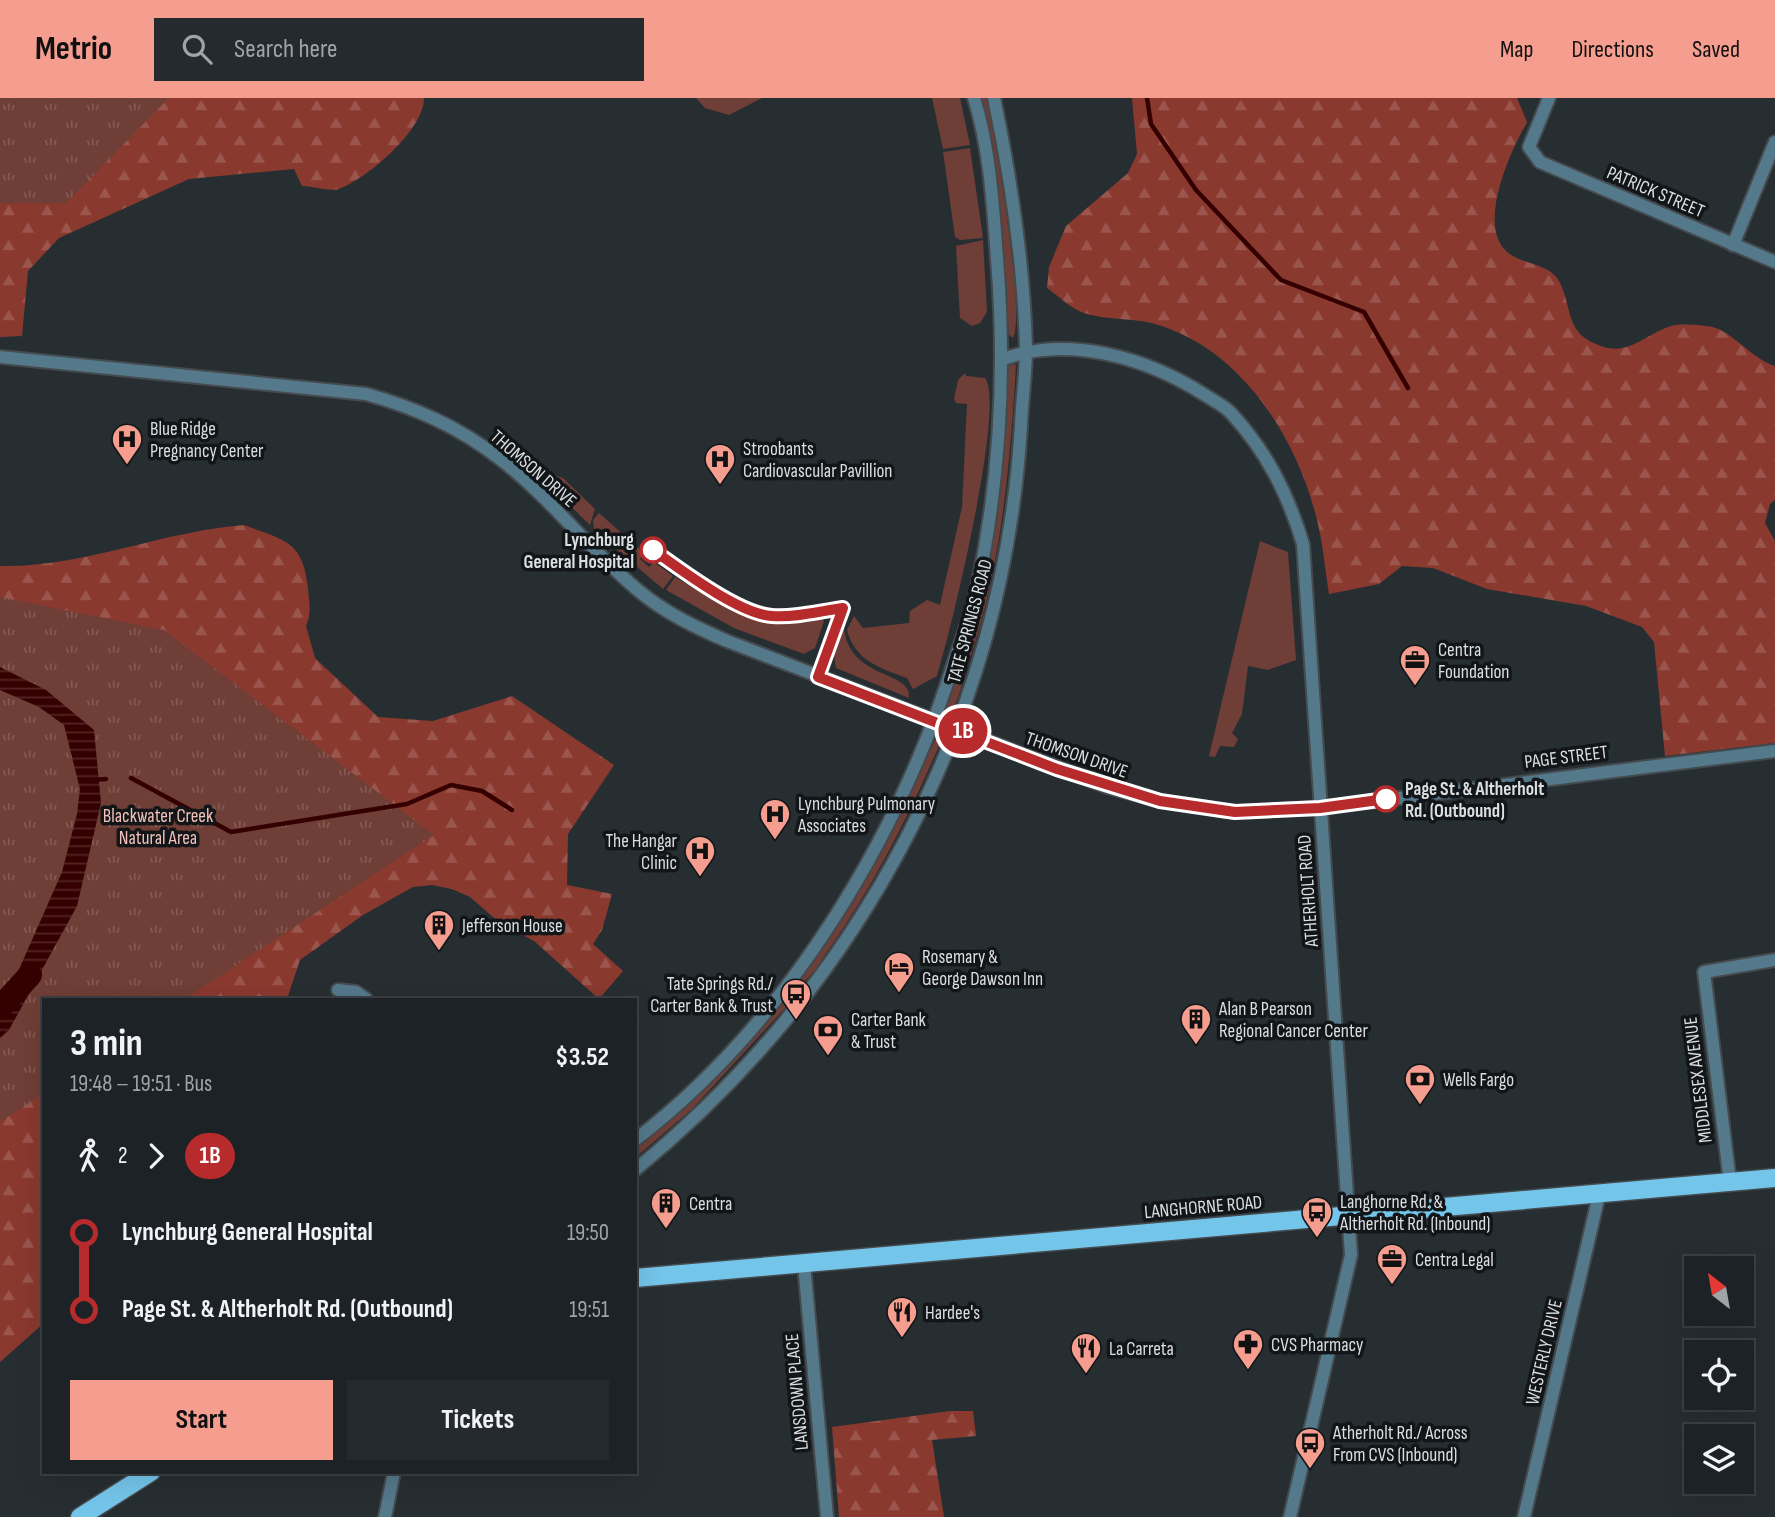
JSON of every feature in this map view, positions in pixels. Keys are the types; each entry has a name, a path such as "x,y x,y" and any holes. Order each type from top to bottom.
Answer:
{"main road":[{"name":"LANGHORNE ROAD","path":"637,1278 1775,1178"},
{"path":"80,1517 148,1474"}],"street":[{"name":"TATE SPRINGS ROAD","path":"637,1138 724,1058 787,985 883,838 935,722 975,595 993,500 999,431 1002,339 992,200 974,98"},
{"name":"TATE SPRINGS ROAD","path":"637,1168 674,1139 743,1070 803,999 894,866 957,729 993,618 1006,559 1020,440 1026,350 1018,242 994,98"},
{"name":"PATRICK STREET","path":"1549,98 1530,147 1539,162 1775,262"},
{"path":"1733,245 1775,142"},
{"name":"ATHERHOLT ROAD","path":"1002,339 1026,350"},
{"name":"ATHERHOLT ROAD","path":"1001,360 1026,350 1072,349 1130,359 1178,378 1229,411 1268,459 1291,503 1303,544 1350,1255 1290,1517"},
{"name":"THOMSON DRIVE","path":"0,357 366,394 410,407 454,427 501,460 639,592 677,617 727,641 1057,769 1160,801 1235,812 1320,808"},
{"name":"PAGE STREET","path":"1320,808 1775,751"},
{"name":"MIDDLESEX AVENUE","path":"1730,1182 1704,972 1775,960"},
{"path":"338,990 356,992 365,998"},
{"name":"WESTERLY DRIVE","path":"1524,1517 1599,1195"},
{"name":"LANSDOWN PLACE","path":"804,1264 827,1517"},
{"path":"385,1517 392,1474"}],"green space":[{"path":"0,98 424,98 422,111 405,138 365,175 339,189 302,186 294,169 189,179 59,238 28,271 22,336 0,337"},
{"path":"0,98 169,98 66,203 0,203"},
{"path":"696,98 762,98 729,115 705,108"},
{"path":"932,98 960,98 970,145 943,149"},
{"path":"979,98 986,98 1008,222 1016,295 1013,338 1009,335 996,189"},
{"path":"1132,98 1517,98 1527,122 1500,186 1495,223 1498,239 1512,256 1556,276 1572,320 1581,335 1611,349 1630,346 1675,325 1708,326 1727,334 1758,358 1775,366 1775,500 1770,504 1765,523 1775,541 1775,743 1665,756 1654,642 1642,627 1586,606 1487,589 1433,568 1402,566 1379,584 1329,594 1317,520 1308,489 1280,428 1261,400 1239,375 1214,353 1186,336 1155,324 1086,313 1073,308 1047,288 1049,267 1066,226 1128,173 1137,154"},
{"path":"970,148 983,238 960,240 955,237 943,152"},
{"path":"983,240 987,312 980,323 972,326 960,318 956,246"},
{"path":"1010,362 1016,365 1014,403 996,556 979,631 958,698 950,713 946,709 973,620 992,530 1002,469 1006,383"},
{"path":"965,373 966,376 985,378 990,397 988,430 974,522 937,676 913,689 907,678 878,667 862,656 847,630 854,616 863,628 909,623 910,611 927,600 940,605 962,507 967,404 956,403 954,399 958,380"},
{"path":"552,475 563,478 595,509 590,525 552,488"},
{"path":"599,513 644,553 640,559 649,567 654,562 673,576 663,589 594,530 593,520"},
{"path":"244,525 281,539 296,551 302,561 308,589 310,607 306,626 315,658 378,717 433,721 512,696 614,765 568,834 567,885 612,894 602,930 593,944 623,971 598,998 534,941 500,923 470,897 452,889 432,885 413,887 363,915 300,960 287,998 42,998 42,1325 0,1362 0,566 61,561"},
{"path":"1260,541 1288,552 1296,660 1268,670 1248,666 1242,714 1232,733 1238,739 1234,747 1220,746 1215,757 1209,756"},
{"path":"675,577 717,602 766,622 821,618 824,621 815,648 804,654 734,628 666,590"},
{"name":"Blackwater Creek Natural Area","path":"0,597 164,630 434,835 187,998 42,998 42,1094 0,1122"},
{"path":"844,627 848,644 856,657 901,683 908,689 909,698 836,668 834,656"},
{"path":"937,736 942,739 877,874 817,968 802,983 800,977 834,930 875,864"},
{"path":"782,1002 786,1007 692,1109 637,1156 637,1147 686,1103"},
{"path":"950,1411 973,1411 976,1436 932,1440 944,1517 839,1517 832,1427"}],"shaded area":[{"path":"0,667 46,690 94,730 101,803 77,906 9,1030 0,1038 0,1022 13,983 62,872 77,814 80,789 64,725 39,707 0,690"}],"waterway":[{"path":"1147,98 1151,124 1196,190 1281,280 1364,312 1408,388"},
{"path":"131,778 231,832 407,804 451,785 482,791 512,810"},
{"path":"93,780 106,779"},
{"path":"0,1008 30,975"}],"bus line":[{"name":"1B","path":"653,550 697,582 751,610 771,617 843,608 818,677 1108,787 1160,801 1235,812 1320,808 1386,799"}],"place":[{"name":"Blue Ridge Pregnancy Center","path":"127,466"},
{"name":"Stroobants Cardiovascular Pavillion","path":"720,486"},
{"name":"Lynchburg General Hospital","path":"653,550"},
{"name":"Centra Foundation","path":"1415,687"},
{"name":"Page St. & Altherholt Rd. (Outbound)","path":"1386,799"},
{"name":"Lynchburg Pulmonary Associates","path":"775,841"},
{"name":"The Hangar Clinic","path":"700,878"},
{"name":"Jefferson House","path":"439,952"},
{"name":"Rosemary & George Dawson Inn","path":"899,994"},
{"name":"Tate Springs Rd./ Carter Bank & Trust","path":"796,1021"},
{"name":"Alan B Pearson Regional Cancer Center","path":"1196,1046"},
{"name":"Carter Bank & Trust","path":"828,1057"},
{"name":"Wells Fargo","path":"1420,1106"},
{"name":"Centra","path":"666,1230"},
{"name":"Langhorne Rd. & Altherholt Rd. (Inbound)","path":"1317,1239"},
{"name":"Centra Legal","path":"1392,1286"},
{"name":"Hardee's","path":"902,1339"},
{"name":"CVS Pharmacy","path":"1248,1371"},
{"name":"La Carreta","path":"1086,1375"},
{"name":"Atherholt Rd./ Across From CVS (Inbound)","path":"1310,1470"}]}
